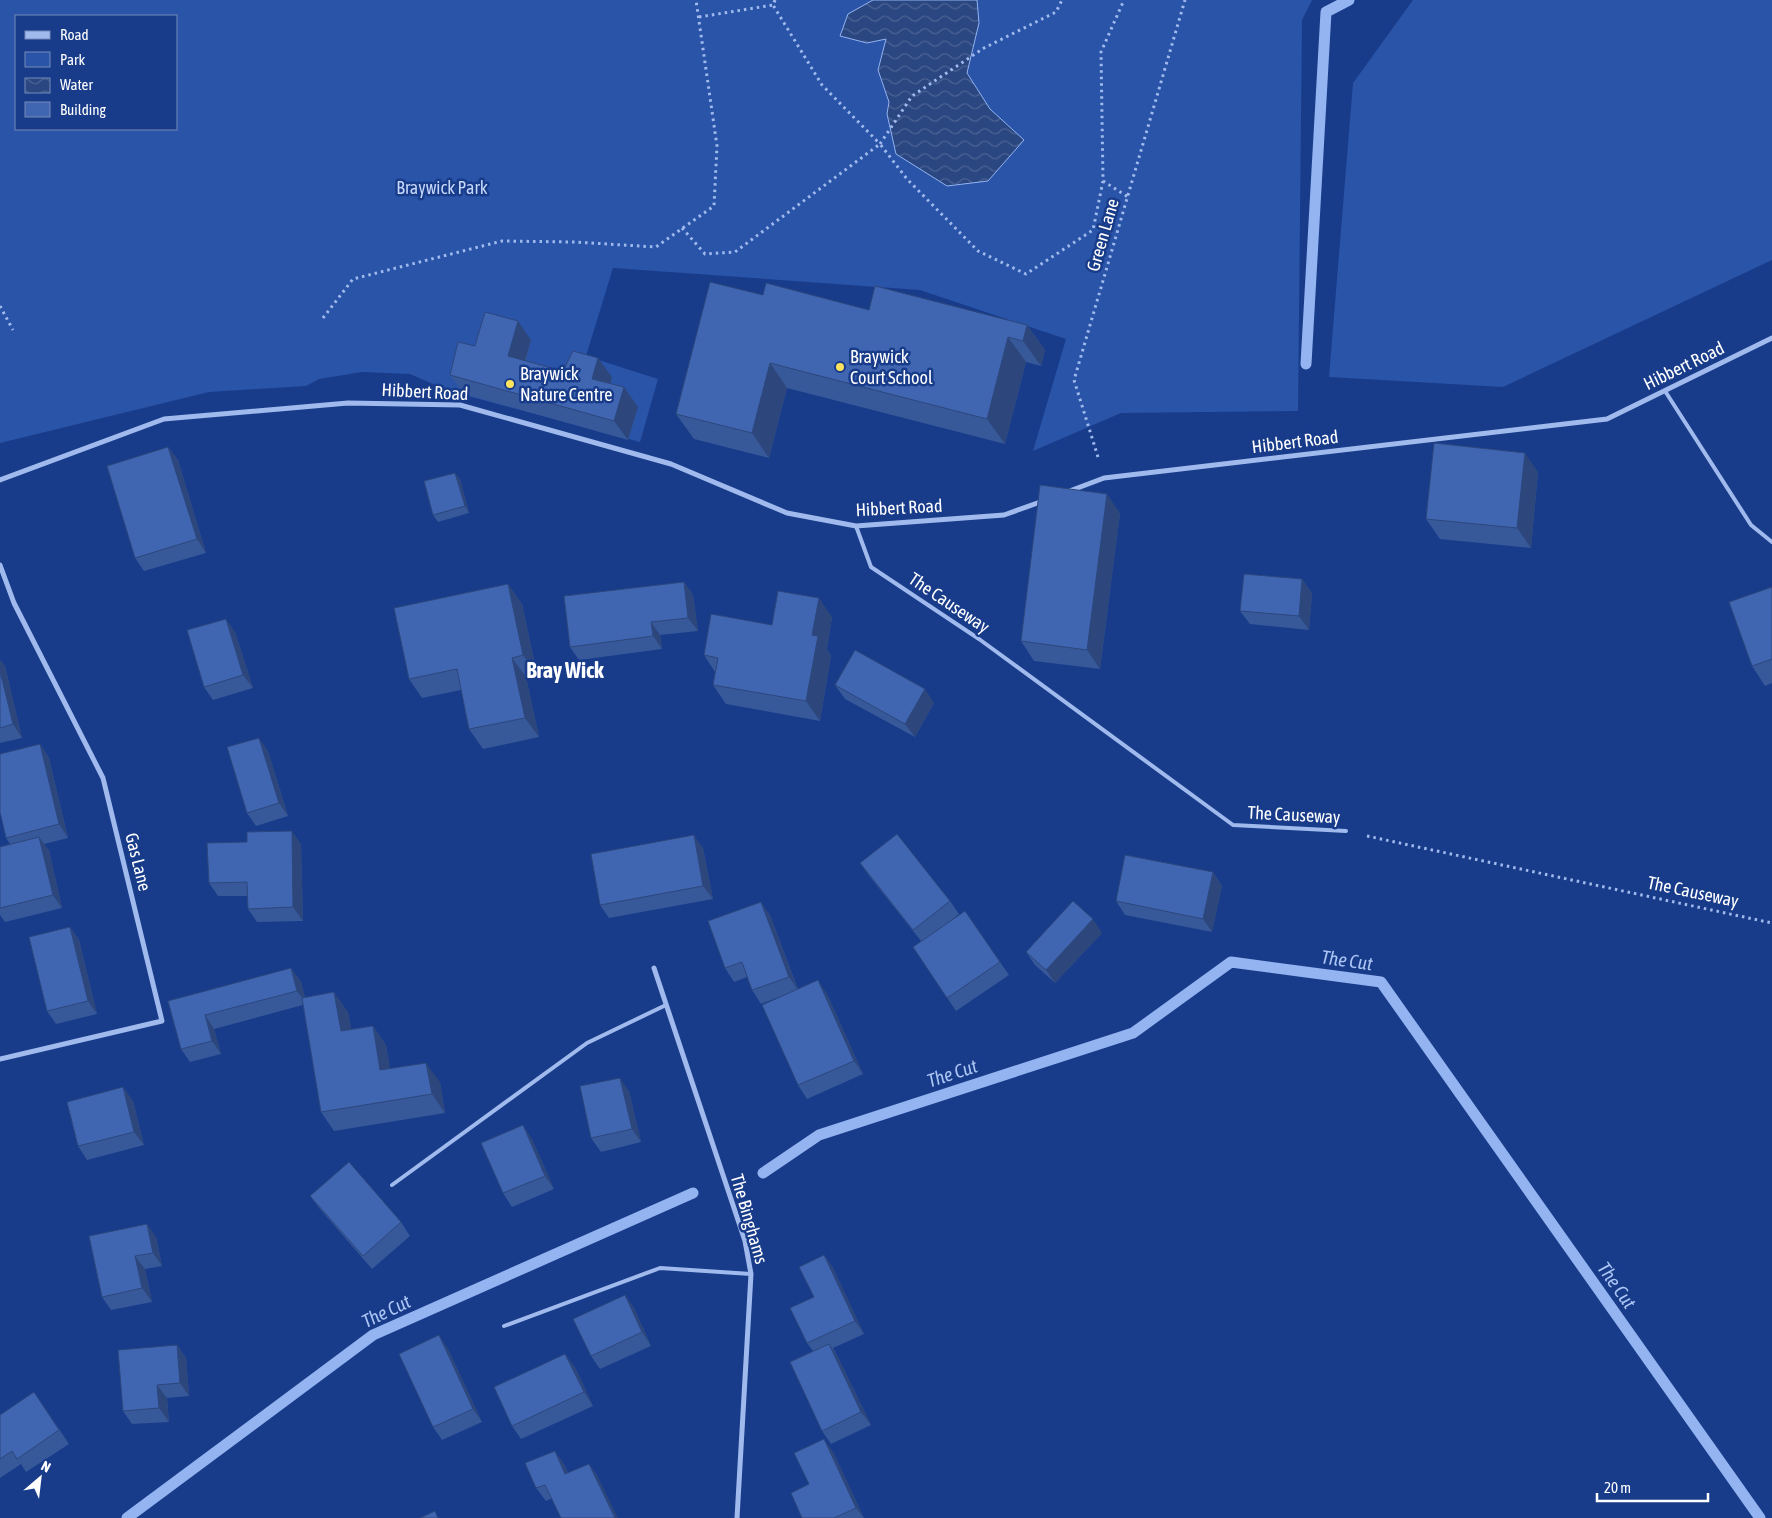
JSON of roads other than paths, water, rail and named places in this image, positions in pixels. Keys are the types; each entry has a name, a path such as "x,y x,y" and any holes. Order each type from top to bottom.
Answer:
{"street":[{"name":"Hibbert Road","path":"1059,495 1104,478 1607,419 1772,338"},
{"name":"Hibbert Road","path":"0,480 164,419 348,403 460,405 671,464 787,513 856,526 1004,515 1050,498"},
{"name":"Gas Lane","path":"0,566 14,603 103,778 162,1021 0,1059"},
{"name":"The Binghams","path":"654,968 744,1241 751,1274 737,1518"}],"lane":[{"path":"1665,391 1752,526 1772,542"},
{"name":"The Causeway","path":"856,526 872,567 978,639 1233,825 1346,831"},
{"path":"392,1185 587,1043 666,1005"},
{"path":"504,1326 660,1268 751,1274"}],"water":[{"path":"873,0 977,0 979,23 967,73 990,109 1024,140 988,181 947,186 896,154 887,114 889,102 878,70 886,39 867,43 840,36 848,14"}],"waterway":[{"path":"1306,364 1326,12 1349,0"},
{"name":"The Cut","path":"763,1173 819,1135 1133,1033 1231,962 1381,982 1760,1518"},
{"name":"The Cut","path":"127,1518 373,1335 693,1193"}],"place":[{"name":"Braywick Court School","path":"840,367"},
{"name":"Braywick Nature Centre","path":"510,384"}],"district":[{"name":"Bray Wick","path":"565,670"}],"park label":[{"name":"Braywick Park","path":"442,188"}]}
